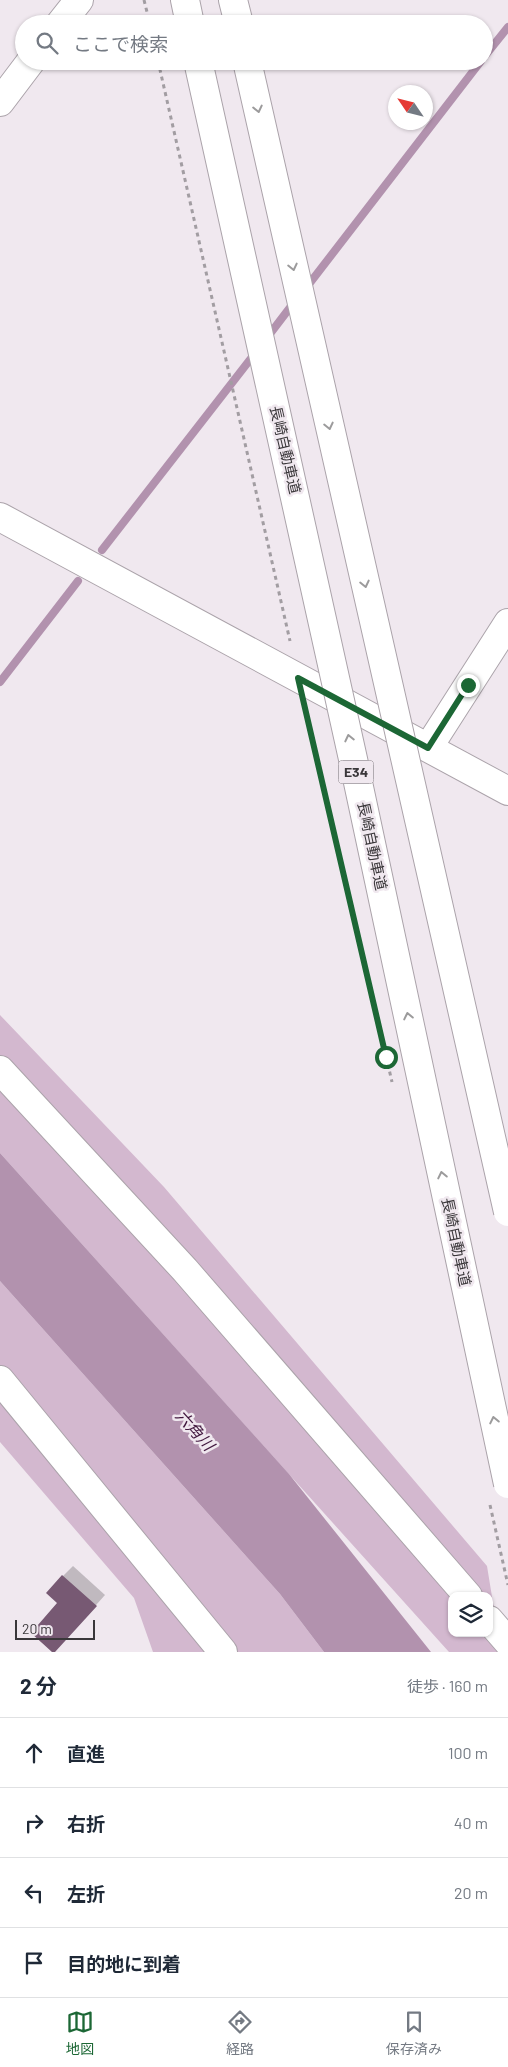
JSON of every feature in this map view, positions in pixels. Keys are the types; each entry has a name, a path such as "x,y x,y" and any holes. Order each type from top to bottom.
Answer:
{"main road":[{"path":"67,15 79,0"},
{"path":"185,0 188,15"},
{"path":"234,0 237,15"},
{"path":"0,102 24,70"},
{"name":"長崎自動車道","path":"200,70 354,759 498,1492"},
{"path":"249,70 508,1212"},
{"path":"0,517 508,791"},
{"path":"428,748 508,623"},
{"path":"0,1070 184,1270 465,1592"},
{"path":"0,1380 223,1652"},
{"path":"493,1625 508,1642"}],"path":[{"path":"144,0 148,15"},
{"path":"160,70 394,1091"},
{"path":"498,1492 508,1585"}],"shaded area":[{"path":"0,1015 164,1187 487,1566 491,1592 448,1592 448,1637 493,1637 493,1603 501,1652 449,1652 0,1153"},
{"path":"0,1281 280,1594 324,1652 153,1652 134,1598 0,1442"}],"water":[{"name":"六角川","path":"0,1153 289,1474 431,1652 324,1652 280,1594 0,1281"}],"building":[{"path":"62,1575 97,1606 55,1652 52,1652 31,1633 57,1603 46,1593"}],"waterway":[{"path":"493,46 508,27"},
{"path":"306,288 474,70"},
{"path":"266,339 295,301"},
{"path":"102,550 256,352"},
{"path":"0,682 78,581"}],"route":[{"path":"386,1057 298,678 428,748 468,685"}]}
